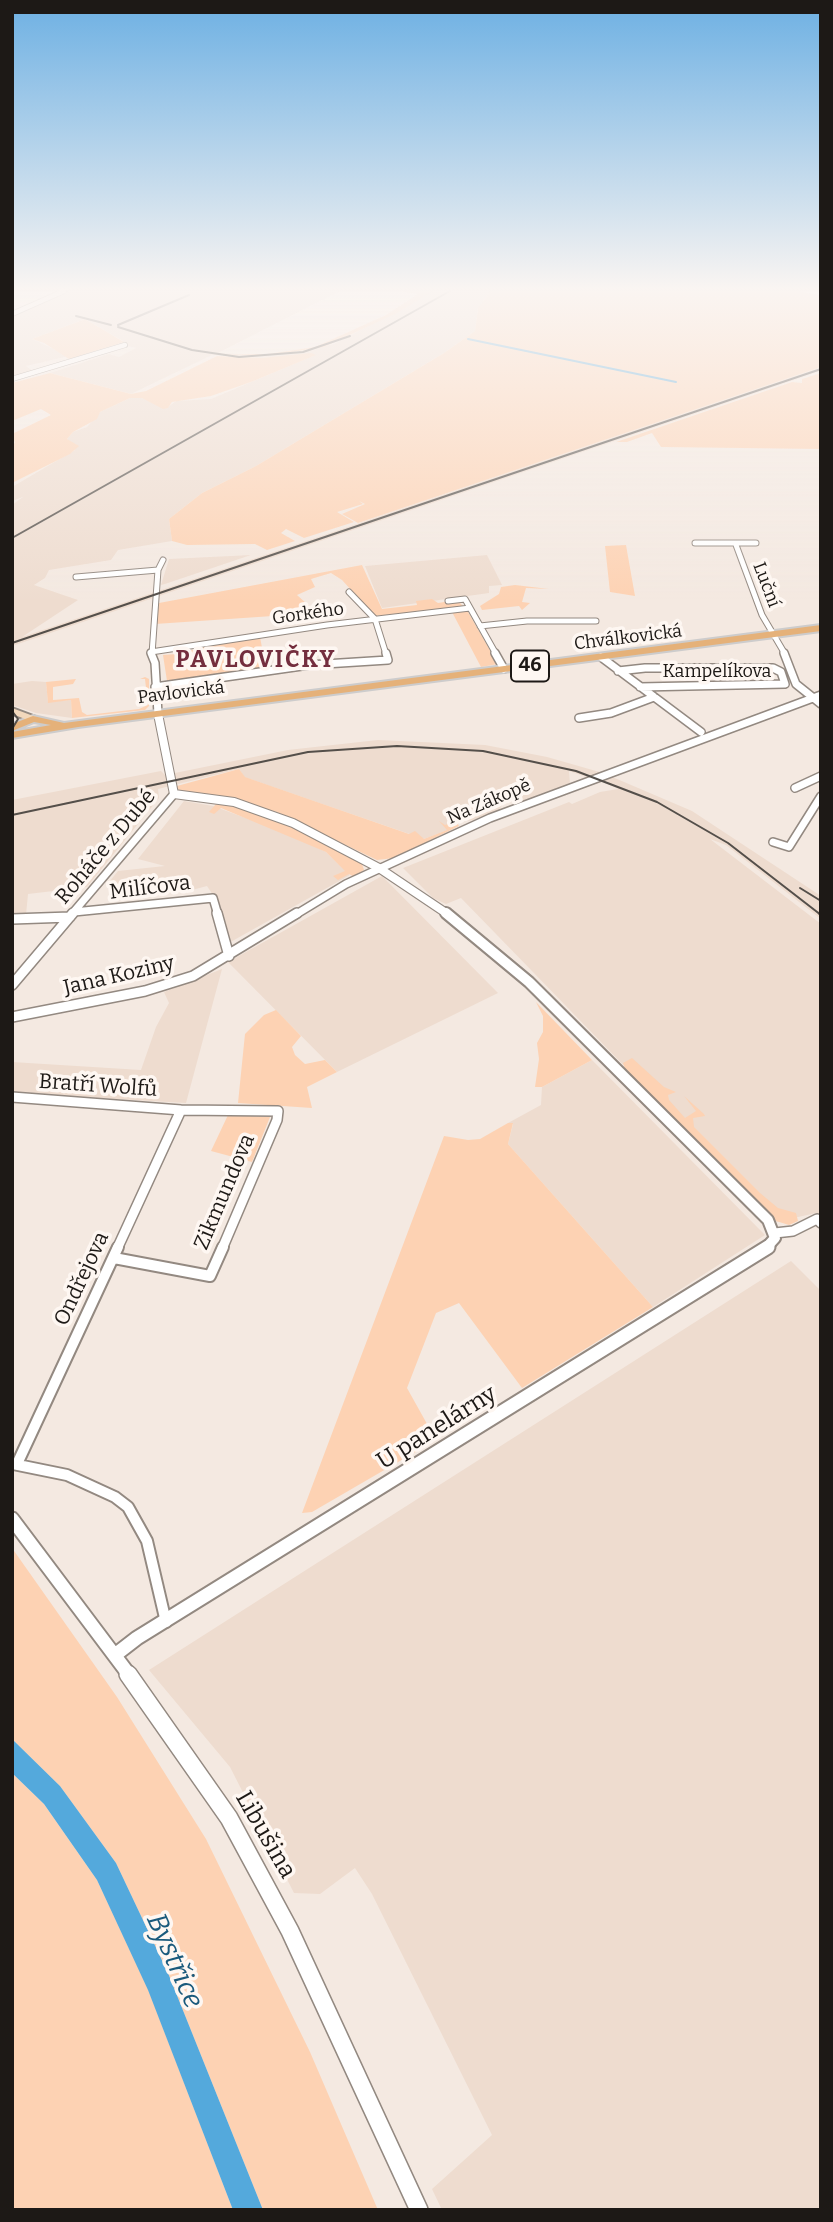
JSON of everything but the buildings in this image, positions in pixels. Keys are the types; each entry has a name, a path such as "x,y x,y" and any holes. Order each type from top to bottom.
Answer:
{"main road":[{"name":"Chválkovická","path":"355,689 821,628"},
{"name":"Pavlovická","path":"12,734 355,689"},
{"path":"12,710 35,720 78,724"},
{"path":"12,728 35,720"},
{"path":"12,734 29,729 35,720"}],"street":[{"path":"695,544 756,543"},
{"name":"Luční","path":"736,545 762,615 781,645 796,684 821,705"},
{"path":"158,714 155,663 151,652 158,570 163,560"},
{"path":"76,577 158,570"},
{"path":"155,687 253,672 388,660 372,620 349,592"},
{"path":"448,601 465,599 504,670"},
{"name":"Gorkého","path":"151,652 470,608"},
{"path":"480,626 583,617 596,621"},
{"path":"601,657 701,732"},
{"name":"Kampelíkova","path":"618,671 645,668 773,668 780,671 785,684 640,687"},
{"name":"Na Zákopě","path":"229,956 309,904 379,868 490,818 821,695"},
{"path":"579,718 611,713 654,698"},
{"name":"Roháče z Dubé","path":"13,983 174,794 158,714"},
{"path":"795,788 821,776"},
{"path":"174,794 234,802 260,810 321,836 379,868 459,922 514,969 768,1220 775,1233 793,1231 817,1219 821,1223"},
{"path":"773,842 789,847 821,796"},
{"name":"Milíčova","path":"72,915 213,898 229,956"},
{"path":"12,919 72,915"},
{"name":"Jana Koziny","path":"12,1017 156,988 193,976 229,956"},
{"name":"Bratří Wolfů","path":"12,1097 181,1110 278,1111"},
{"name":"Ondřejova","path":"14,1464 114,1258 181,1110"},
{"name":"Zikmundova","path":"114,1258 210,1276 277,1120 278,1111"},
{"name":"U panelárny","path":"116,1655 768,1247 773,1243 775,1233"},
{"path":"14,1464 67,1475 115,1497 128,1507 147,1541 166,1622"},
{"name":"Libušina","path":"12,1519 116,1655 197,1769 259,1871 290,1931 419,2210"}],"shaded area":[{"path":"12,395 215,395 172,402 168,408 163,409 142,398 130,398 100,412 97,419 73,432 67,439 79,446 70,454 12,483 12,444 15,443 12,434 51,415 41,409 12,421"},
{"path":"221,395 375,395 256,466 202,493 169,519 172,541 118,550 111,560 49,570 45,578 34,585 78,600 22,637 739,395 751,395 12,646 12,505 23,497 12,501 12,487 75,450 67,439 73,432 87,427 100,412 130,398 142,398 168,407 176,401 211,399"},
{"path":"375,395 739,395 358,523 342,514 365,504 359,501 363,504 337,512 354,522 304,538 286,529 281,533 295,541 267,550 255,544 187,545 172,541 169,519 202,493 256,466"},
{"path":"755,395 821,395 821,449 661,447 652,433 627,442 616,442"},
{"path":"626,545 635,596 610,592 605,546"},
{"path":"251,555 165,584 161,585 169,559"},
{"path":"487,555 502,585 489,586 489,593 382,608 365,566"},
{"path":"362,565 382,609 417,605 416,601 432,599 438,603 457,600 464,607 375,616 342,580 331,573 311,579 315,587 297,595 317,613 155,624 159,603"},
{"path":"515,585 549,589 526,588 522,602 530,603 522,610 519,606 482,610 480,606 499,594 501,587"},
{"path":"465,611 498,664 481,667 452,612"},
{"path":"260,637 266,669 167,681 163,655 177,654 176,662 189,660 187,651 194,650 193,647"},
{"path":"145,677 149,679 149,706 145,710 72,718 71,700 48,703 46,682 76,679 73,684 53,687 53,700 79,698 82,712 87,715 139,709 148,705 145,679 140,679"},
{"path":"46,682 48,702 71,700 72,718 36,713 12,705 12,684"},
{"path":"378,740 485,745 547,757 603,773 692,811 821,896 821,919 726,845 710,839 821,924 821,1218 816,1213 776,1222 461,898 446,904 433,898 403,868 569,802 572,804 600,792 618,789 608,784 569,771 570,784 518,803 515,801 502,805 499,810 474,820 458,822 458,826 424,839 244,777 239,769 158,789 159,798 87,887 28,894 26,915 12,916 12,800 161,771 165,775 288,750"},
{"path":"239,769 245,777 409,834 415,831 424,839 447,830 439,821 445,825 450,823 446,817 456,821 459,826 394,858 377,860 277,812 228,798 182,794 174,784 177,786"},
{"path":"184,801 213,806 292,835 326,852 350,875 227,944 215,898 207,886 192,890 188,877 119,884 109,882 118,871 165,866 138,859"},
{"path":"216,804 238,807 285,824 362,864 364,870 354,877 349,874 338,880 333,876 345,871 326,852 221,808 214,814 209,812"},
{"path":"382,876 498,993 337,1072 228,962"},
{"path":"222,969 186,1103 12,1093 12,1062 141,1070 156,1027 169,1003 164,992"},
{"path":"536,1002 592,1060 542,1087 535,1087 539,1059 537,1043 543,1032 543,1016"},
{"path":"276,1010 301,1036 292,1047 295,1055 305,1064 325,1060 337,1072 307,1087 312,1108 238,1103 245,1034 264,1015"},
{"path":"632,1058 664,1087 676,1092 668,1095 669,1100 685,1118 696,1111 684,1096 704,1114 705,1116 693,1118 694,1127 760,1193 778,1208 796,1213 798,1221 789,1225 776,1221 626,1072 623,1063"},
{"path":"592,1060 765,1235 653,1307 508,1144 513,1124 508,1123 541,1105 542,1087"},
{"path":"228,1115 270,1117 252,1162 211,1151"},
{"path":"508,1123 513,1123 508,1144 653,1307 522,1388 459,1303 436,1313 407,1388 436,1440 312,1512 302,1513 444,1136 480,1139"},
{"path":"791,1261 821,1291 821,2210 442,2210 432,2189 492,2135 372,1894 355,1868 320,1894 294,1893 230,1767 149,1670"},
{"path":"12,1548 117,1697 206,1839 310,2052 378,2210 263,2210 168,1973 116,1863 60,1786 12,1739"},
{"path":"12,1773 44,1804 97,1880 148,1989 233,2210 12,2210"}],"water":[{"path":"12,1739 60,1786 116,1863 168,1973 263,2210 233,2210 148,1990 97,1880 44,1804 12,1773"}],"tram line":[{"path":"12,711 18,719 12,729"}],"railway":[{"path":"12,538 266,395"},
{"path":"12,643 745,395"},
{"path":"12,815 308,752 397,746 483,751 576,771 657,802 728,843 821,915 819,913"},
{"path":"800,888 821,901"}],"district":[{"name":"PAVLOVIČKY","path":"256,661"}],"water label":[{"name":"Bystřice","path":"174,1961"}]}
